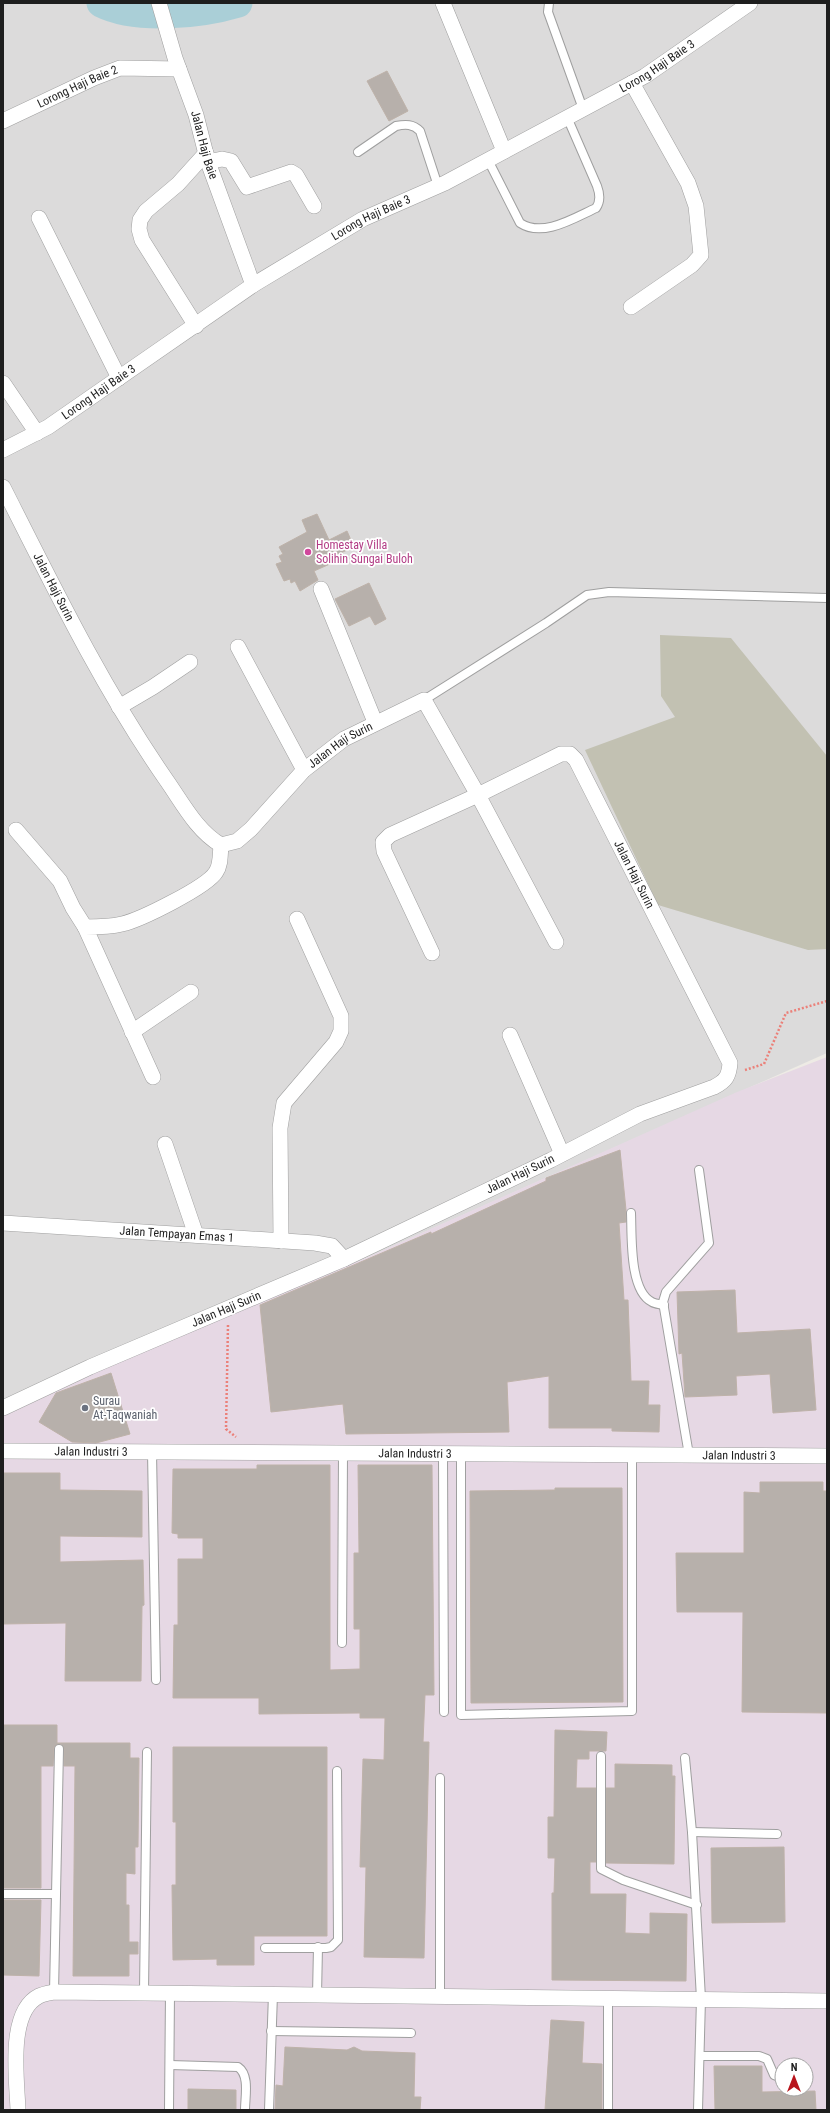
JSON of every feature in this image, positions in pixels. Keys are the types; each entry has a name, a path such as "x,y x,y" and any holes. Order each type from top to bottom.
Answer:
{"street":[{"name":"Jalan Haji Baie","path":"159,3 177,64 196,115 207,158 254,285"},
{"path":"443,3 504,151"},
{"name":"Lorong Haji Baie 3","path":"3,450 48,428 254,285 363,218 438,186 645,76 750,3"},
{"name":"Lorong Haji Baie 2","path":"3,121 94,78 120,68 177,64"},
{"path":"631,307 692,265 701,255 696,206 688,183 632,83"},
{"path":"196,326 142,240 139,229 140,220 146,211 207,158 231,161 247,187 291,172 296,175 314,206"},
{"path":"39,218 119,378"},
{"path":"3,383 37,433"},
{"name":"Jalan Haji Surin","path":"3,487 88,655 119,707 146,750 198,826 209,838 221,845 237,841 250,829 304,770 344,738 424,700"},
{"path":"321,590 375,722"},
{"path":"238,647 304,770"},
{"path":"119,707 153,687 190,662"},
{"path":"424,700 478,795 556,942"},
{"name":"Jalan Haji Surin","path":"3,1408 90,1367 344,1258 562,1154 640,1114 723,1082 730,1074 730,1063 726,1053 574,756 565,753 560,754 478,795"},
{"path":"432,953 384,851 383,842 390,835 478,795"},
{"path":"16,830 60,881 73,908 85,927 153,1077"},
{"path":"85,927 104,927 123,924 142,918 180,897 211,878 216,872 221,845"},
{"path":"280,1241 280,1128 284,1103 336,1042 341,1031 341,1016 297,919"},
{"path":"132,1032 191,992"},
{"path":"510,1034 562,1154"},
{"path":"165,1144 196,1235"},
{"name":"Jalan Tempayan Emas 1","path":"3,1223 328,1245 336,1248 344,1258"},
{"name":"Jalan Industri 3","path":"3,1451 257,1454 827,1456"},
{"path":"18,2110 18,2024 26,2008 38,1997 54,1992 827,2001"}],"lane":[{"path":"549,3 548,12 583,109"},
{"path":"488,160 520,223 528,228 537,229 565,222 596,208 599,204 600,196 597,186 567,118"},
{"path":"358,152 396,126 415,126 420,131 438,186"},
{"path":"424,700 546,623 586,595 608,592 827,598"},
{"path":"689,1455 664,1306 664,1296 709,1244 699,1170"},
{"path":"631,1213 636,1279 643,1293 651,1302 664,1306"},
{"path":"152,1452 156,1680"},
{"path":"342,1643 343,1454"},
{"path":"442,1454 444,1712"},
{"path":"461,1454 461,1715 632,1711 632,1455"},
{"path":"54,1992 59,1749"},
{"path":"144,1993 147,1752"},
{"path":"601,1756 601,1869 623,1880 697,1905"},
{"path":"685,1758 697,1905 701,1999 698,2110"},
{"path":"265,1948 331,1947 338,1940 337,1771"},
{"path":"440,1778 440,1996"},
{"path":"692,1832 777,1834"},
{"path":"3,1894 55,1894"},
{"path":"317,1995 318,1947"},
{"path":"170,1993 170,2110"},
{"path":"269,2110 273,1994"},
{"path":"608,1998 608,2110"},
{"path":"272,2031 411,2033"},
{"path":"700,2056 759,2056 767,2059 774,2074"},
{"path":"170,2065 238,2067 242,2069 245,2077 245,2110"}],"path":[{"path":"730,1074 764,1064 786,1013 827,1001"},
{"path":"228,1308 226,1429 257,1454"}],"shaded area":[{"path":"3,3 827,3 827,1053 359,1261 3,1408"},
{"path":"660,635 731,638 827,756 827,949 808,950 658,905 585,750 675,717 661,696"},
{"path":"827,1057 827,2110 3,2110 3,1408 359,1261 737,1092"}],"building":[{"path":"387,71 408,111 389,121 367,81"},
{"name":"Homestay Villa Solihin Sungai Buloh","path":"317,514 329,540 347,531 354,547 336,555 339,560 314,571 318,580 300,591 295,581 291,583 290,579 284,581 276,564 282,562 279,556 283,554 279,547 307,532 302,520"},
{"path":"369,583 386,619 375,625 370,616 349,626 335,599"},
{"path":"620,1150 626,1222 619,1223 624,1300 628,1300 631,1381 649,1381 648,1405 660,1405 659,1432 612,1431 612,1428 549,1428 549,1376 507,1382 509,1432 346,1434 343,1404 271,1412 260,1305 431,1232 431,1234 546,1181 546,1178"},
{"path":"735,1290 737,1333 810,1329 816,1410 773,1413 770,1374 736,1376 737,1395 685,1397 682,1353 679,1354 677,1292"},
{"name":"Surau At-Taqwaniah","path":"111,1373 130,1434 96,1443 72,1442 39,1422 56,1393"},
{"path":"257,1465 330,1465 330,1670 360,1669 360,1629 354,1629 354,1553 359,1553 358,1465 432,1465 434,1695 425,1695 423,1742 429,1742 424,1958 364,1957 366,1867 360,1867 363,1759 384,1760 385,1718 360,1718 360,1713 259,1714 259,1698 173,1698 174,1625 178,1625 178,1559 203,1559 203,1538 178,1538 178,1534 172,1533 173,1469 257,1469"},
{"path":"3,1473 60,1473 60,1490 142,1491 142,1537 60,1536 60,1562 143,1560 144,1605 142,1606 141,1681 65,1681 66,1623 3,1624"},
{"path":"760,1482 823,1482 823,1491 827,1491 827,1713 742,1712 743,1612 677,1612 676,1553 744,1553 744,1492 760,1493"},
{"path":"555,1488 622,1488 623,1702 471,1703 470,1491 555,1490"},
{"path":"3,1725 57,1725 57,1743 130,1743 130,1758 139,1758 138,1847 135,1847 135,1874 126,1873 126,1905 129,1905 129,1942 138,1942 138,1954 129,1954 129,1976 73,1976 75,1766 64,1766 64,1749 61,1744 57,1744 54,1747 53,1766 41,1766 41,1888 3,1888"},
{"path":"555,1730 607,1732 606,1751 589,1751 589,1759 577,1759 576,1788 596,1788 596,1862 590,1862 590,1894 626,1894 625,1933 650,1934 650,1913 687,1914 686,1981 552,1980 552,1893 554,1893 555,1858 548,1858 548,1817 554,1817"},
{"path":"173,1747 327,1747 327,1936 254,1936 254,1965 217,1965 217,1959 173,1960 172,1885 176,1885 176,1822 173,1822"},
{"path":"615,1764 672,1765 672,1776 675,1776 674,1864 606,1863 606,1788 615,1788"},
{"path":"784,1847 785,1922 712,1923 711,1848"},
{"path":"3,1900 41,1900 39,1976 3,1975"},
{"path":"551,2020 584,2022 582,2063 602,2064 602,2110 545,2110"},
{"path":"285,2047 347,2050 354,2047 362,2051 415,2053 414,2097 421,2097 420,2110 275,2110 276,2085 283,2086"},
{"path":"714,2066 762,2066 762,2092 774,2092 774,2097 814,2097 815,2091 816,2110 715,2110"},
{"path":"188,2089 236,2090 236,2110 188,2110"}],"waterway":[{"path":"101,3 116,9 150,14 188,13 238,3"}],"place":[{"name":"Homestay Villa Solihin Sungai Buloh","path":"308,552"},
{"name":"Surau At-Taqwaniah","path":"85,1408"}]}
